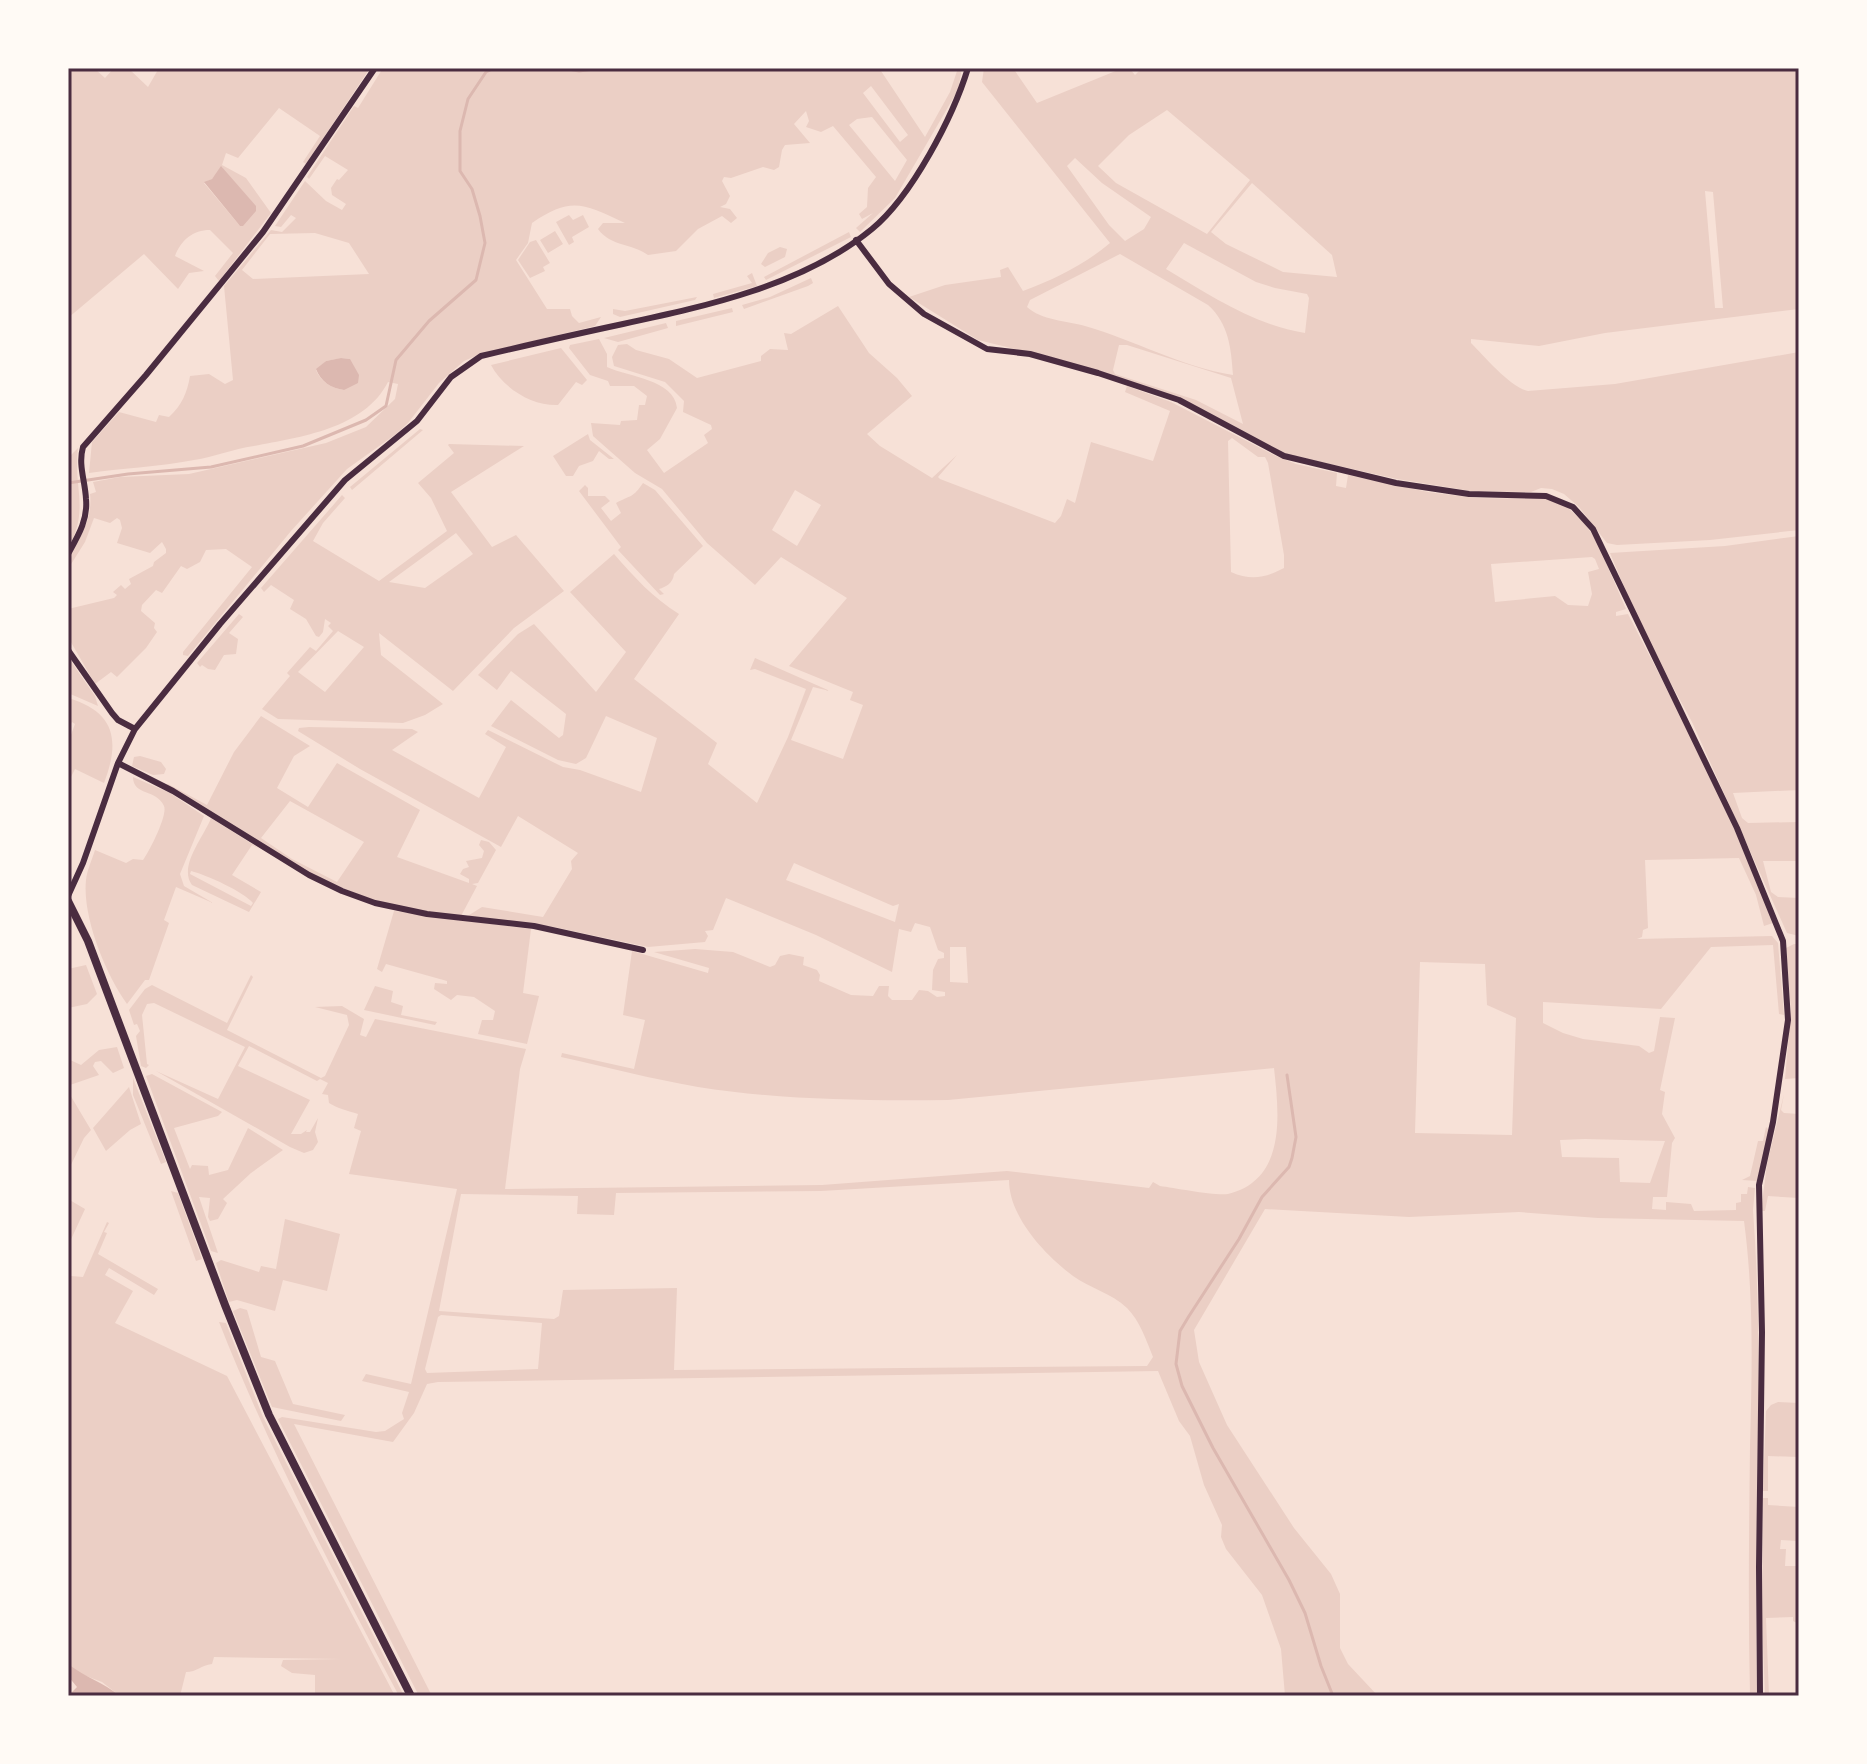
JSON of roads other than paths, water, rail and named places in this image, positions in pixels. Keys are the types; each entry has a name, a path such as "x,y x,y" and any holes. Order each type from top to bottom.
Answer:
{"main road":[{"path":"68,899 88,941 269,1415 411,1696"}],"street":[{"path":"68,554 85,518 87,500 80,461 83,447 263,232 375,68"},
{"path":"68,899 118,763 135,729 220,624 345,480 417,421 451,377 481,356 722,302 775,283 856,240 886,215 906,191 956,105 968,68"},
{"path":"856,240 889,284 924,314 987,349 1047,359 1179,400 1284,456 1396,483 1469,494 1546,496 1573,507 1593,529 1737,828 1783,941 1788,1020 1773,1122 1759,1185 1762,1332 1760,1696"},
{"path":"68,650 112,713 135,729"},
{"path":"118,763 173,791 309,875 375,903 438,916 534,926 643,950"}],"waterway":[{"path":"68,483 211,467 303,446 366,420 386,406 396,360 429,321 476,280 485,243 472,189 460,171 460,131 468,99 486,72 494,68"},
{"path":"563,68 579,71 601,68"},
{"path":"1799,152 1799,159"},
{"path":"1287,1075 1296,1137 1289,1167 1262,1197 1180,1331 1176,1364 1182,1386 1213,1448 1305,1613 1333,1696"}]}
